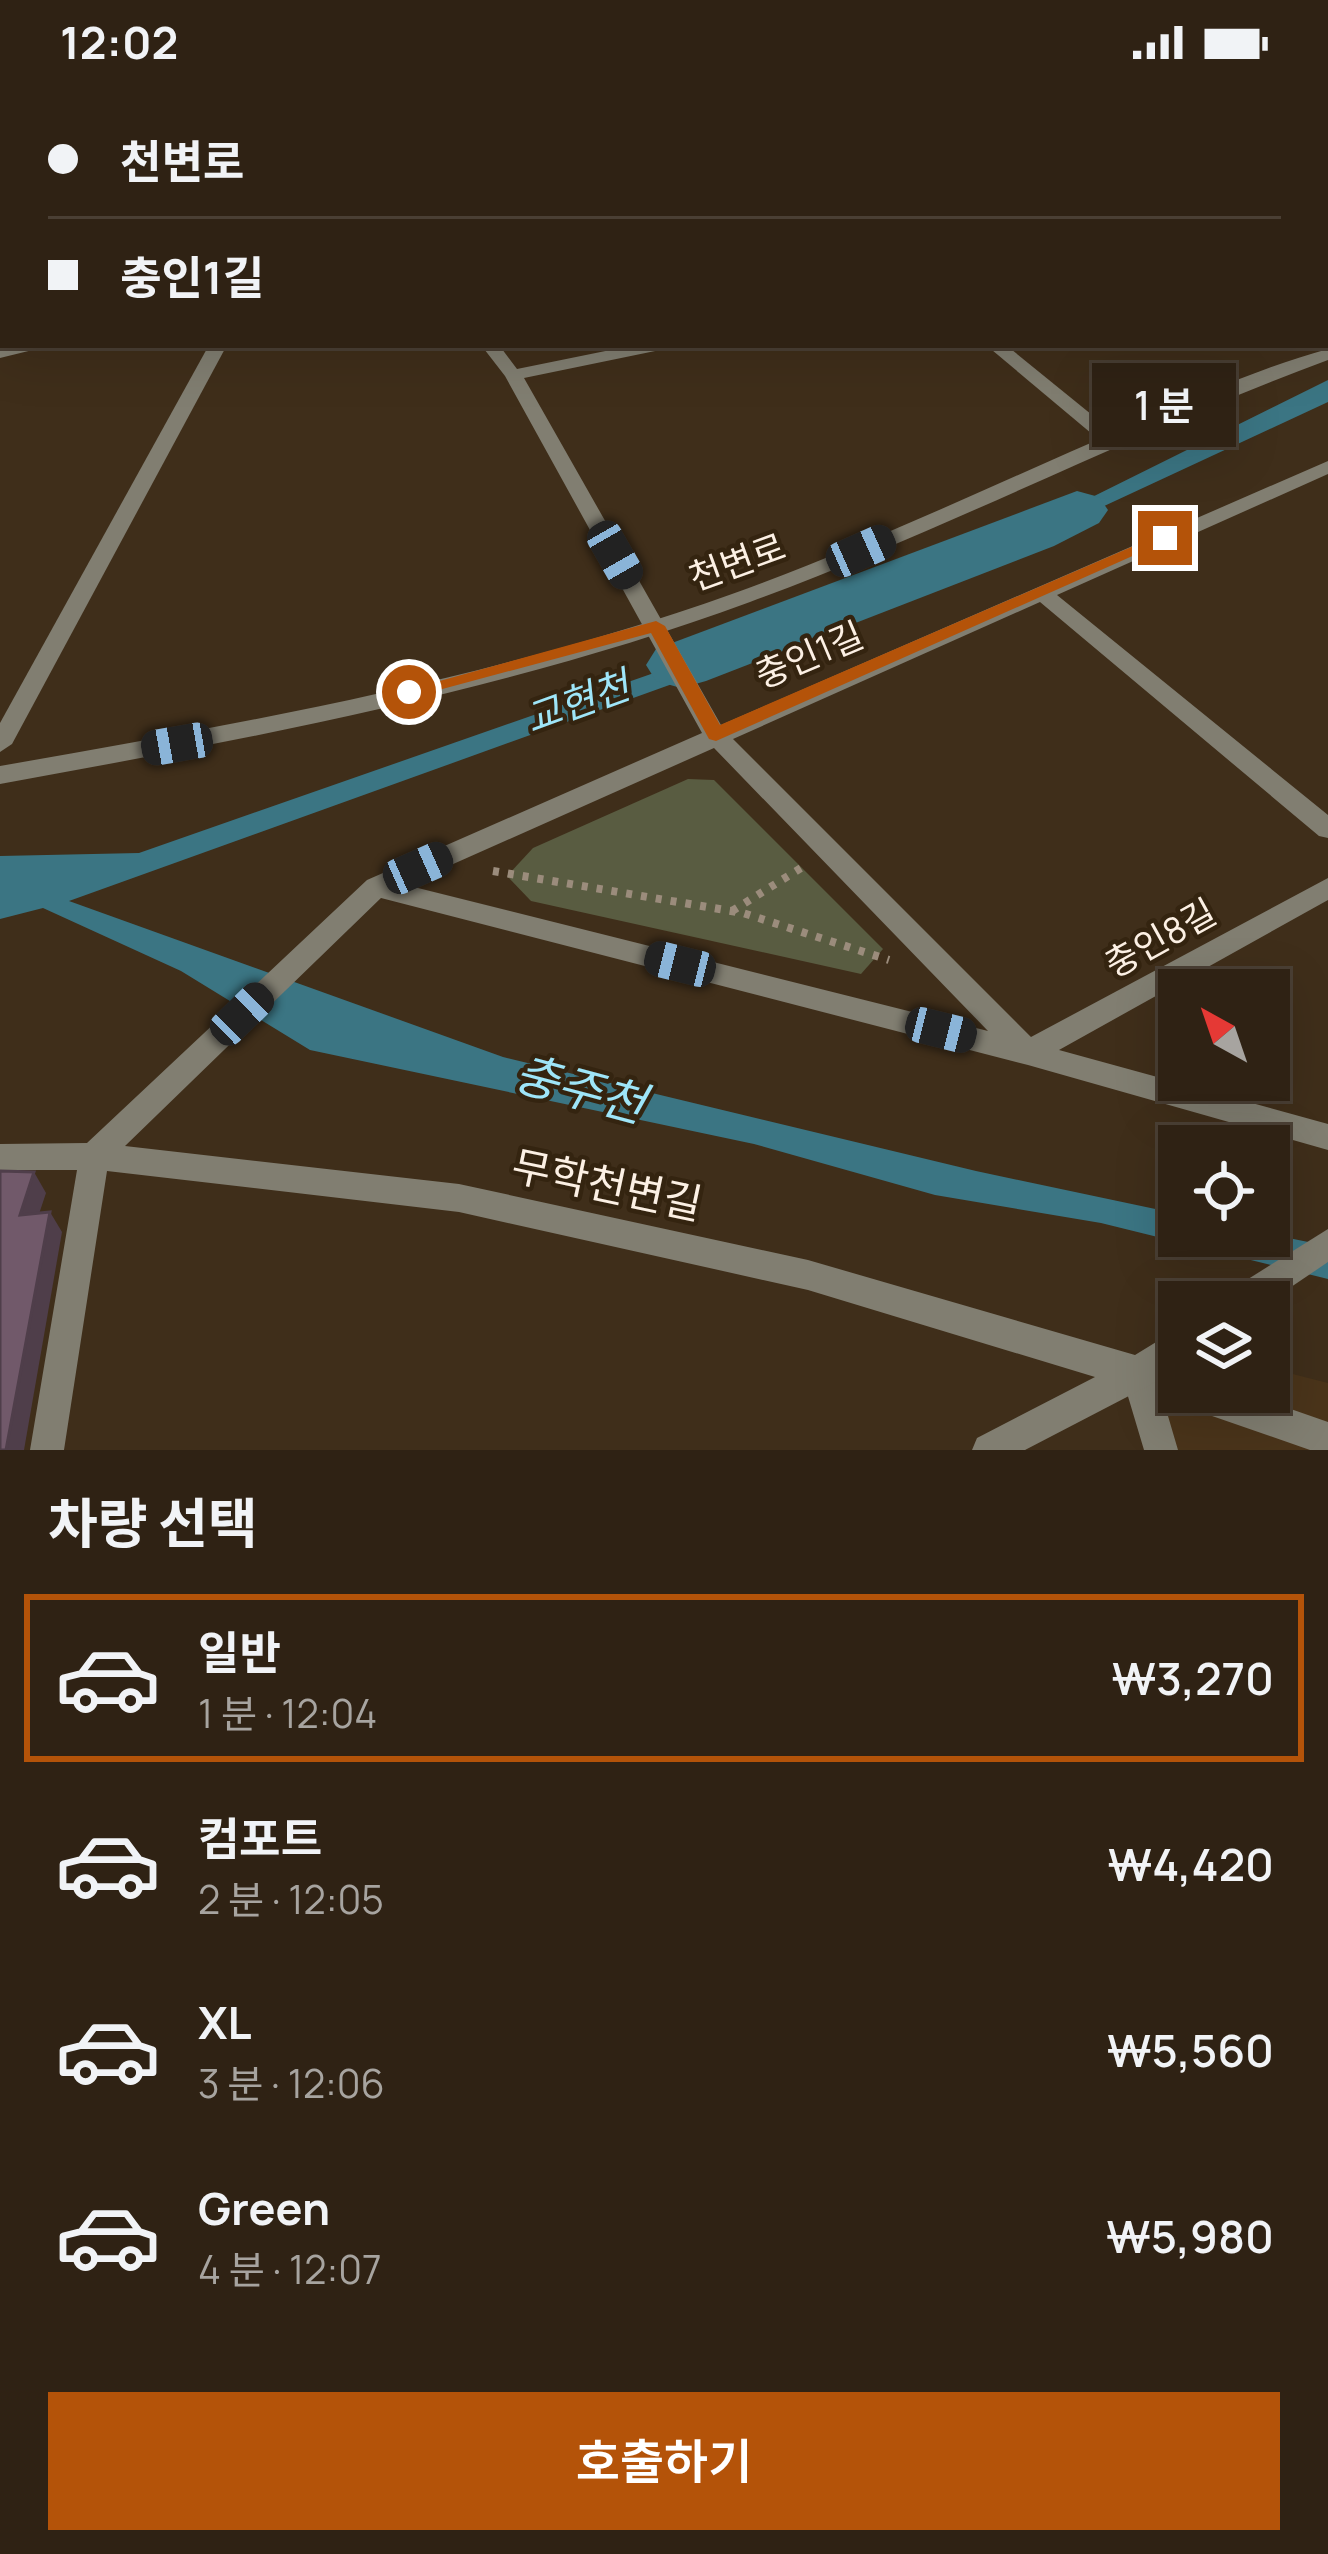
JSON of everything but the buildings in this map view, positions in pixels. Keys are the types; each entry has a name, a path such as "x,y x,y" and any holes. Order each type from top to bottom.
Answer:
{"street":[{"path":"0,744 216,348"},
{"path":"492,348 513,376 716,735 1028,1053"},
{"path":"513,376 646,348"},
{"path":"999,348 1111,440"},
{"name":"천변로","path":"0,776 177,744 456,681 656,626 861,551 1111,440 1328,354"},
{"name":"충인1길","path":"94,1156 376,886 1328,467"},
{"path":"1042,592 1328,829"},
{"path":"376,886 1028,1053 1328,1137"},
{"name":"충인8길","path":"1028,1053 1328,888"},
{"path":"47,1450 94,1156"},
{"name":"무학천변길","path":"0,1157 94,1156 459,1198 808,1275 1158,1380"},
{"path":"1272,1281 1328,1244"},
{"path":"989,1450 1158,1358"},
{"path":"1138,1372 1161,1450"},
{"path":"1253,1413 1328,1439"}],"path":[{"path":"731,912 812,861"},
{"path":"493,871 731,912 894,962"}],"shaded area":[{"path":"1290,1373 1328,1383 1328,1450 1174,1450 1161,1413 1290,1413"}],"green space":[{"path":"688,779 714,780 883,949 861,974 531,901 507,876 533,848"}],"water":[{"name":"충주천","path":"1328,380 1328,402 889,606 69,901 503,1057 976,1171 1158,1210 1158,1237 935,1195 754,1144 310,1050 181,971 43,908 0,919 0,856 139,853 937,574"},
{"path":"1290,1238 1328,1246 1328,1279 1239,1257 1290,1257"}],"waterway":[{"name":"교현천","path":"681,665 1032,533 1077,510"}],"route":[{"path":"409,692 656,626 716,735 1165,538"}]}
